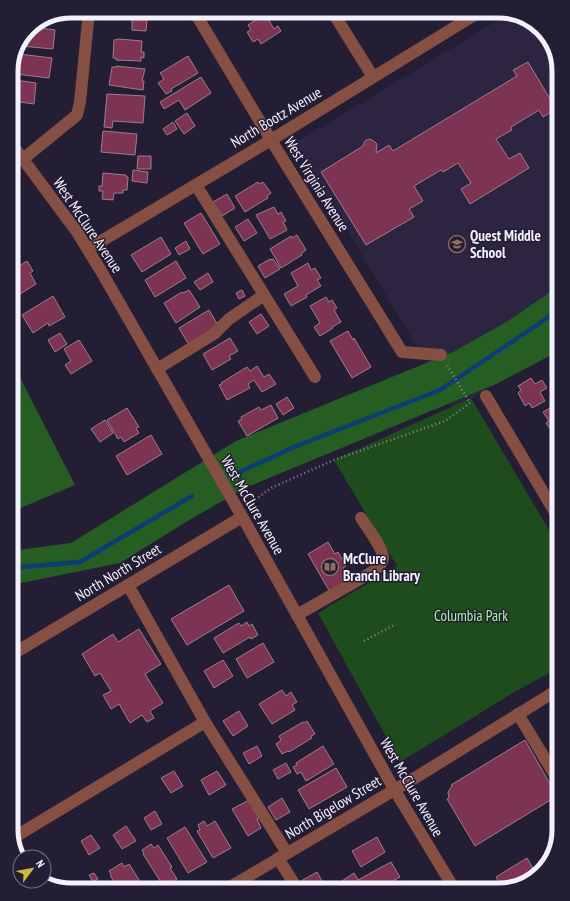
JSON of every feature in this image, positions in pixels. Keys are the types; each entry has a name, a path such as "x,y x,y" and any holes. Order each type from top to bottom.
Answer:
{"street":[{"path":"23,159 77,115 80,102 88,18"},
{"name":"West Virginia Avenue","path":"198,18 271,140 402,352 441,355"},
{"path":"336,18 373,77"},
{"name":"North Bootz Avenue","path":"88,249 271,140 373,77 462,18"},
{"name":"West McClure Avenue","path":"18,152 88,249 242,517 394,789 451,883"},
{"path":"196,185 315,377"},
{"path":"157,369 214,334 229,319 264,295"},
{"path":"486,396 552,507"},
{"name":"North North Street","path":"18,651 242,517"},
{"path":"297,615 374,571 380,566 383,558 380,549 361,518"},
{"path":"128,585 283,856 295,883"},
{"name":"North Bigelow Street","path":"237,883 552,693"},
{"path":"518,714 552,770"},
{"path":"18,835 205,722"}],"path":[{"path":"252,502 271,488 334,460 445,421 470,404 441,355"},
{"path":"364,641 396,624"}],"shaded area":[{"name":"Quest Middle School","path":"502,18 516,21 534,31 543,42 552,64 552,350 454,409 295,143"}],"green space":[{"path":"552,291 552,355 496,384 245,488 186,522 120,563 18,584 18,550 71,543 236,441 453,352 508,321"},
{"path":"18,374 75,485 18,509"},
{"name":"Columbia Park","path":"471,398 552,535 552,672 516,691 400,762 318,613 397,566 334,460"}],"building":[{"path":"259,18 267,18 274,29 278,26 281,31 261,44 258,39 253,42 247,32 251,30 248,25"},
{"path":"132,19 147,20 146,31 132,30"},
{"path":"40,28 55,30 53,49 25,46 29,39"},
{"path":"114,40 142,41 141,52 144,52 144,58 141,57 141,61 116,60 116,58 113,58"},
{"path":"21,54 52,58 49,78 18,74"},
{"path":"188,56 198,73 171,89 172,91 166,94 158,83 164,79 160,73"},
{"path":"528,62 552,102 552,111 543,117 539,110 511,127 512,130 496,139 509,159 520,153 529,168 470,204 461,189 471,183 458,163 443,172 441,170 414,186 423,201 409,209 414,217 366,245 321,172 363,146 365,141 369,139 377,144 376,153 389,145 393,151 517,76 513,70"},
{"path":"116,66 145,69 142,81 144,81 143,90 109,85 112,67"},
{"path":"201,77 211,93 185,110 179,100 164,109 160,102"},
{"path":"18,80 36,83 34,104 18,102"},
{"path":"107,94 145,96 143,123 113,121 112,128 104,127"},
{"path":"187,113 195,126 184,134 175,121"},
{"path":"173,122 177,129 167,135 163,129"},
{"path":"103,131 137,134 135,155 101,152"},
{"path":"138,156 151,156 151,169 137,169"},
{"path":"133,170 148,172 147,183 132,181"},
{"path":"103,173 126,175 126,177 128,177 127,190 123,190 123,193 114,193 113,200 102,199 103,191 99,191 99,186 102,186"},
{"path":"258,182 259,184 263,182 271,193 267,196 268,198 245,212 235,196"},
{"path":"227,194 235,208 222,216 213,202"},
{"path":"274,207 278,214 281,212 286,221 283,222 287,230 270,239 256,215"},
{"path":"201,213 220,244 203,254 184,223"},
{"path":"248,219 257,233 244,241 235,227"},
{"path":"297,235 306,250 301,254 302,255 281,268 270,249 291,236 292,238"},
{"path":"161,237 171,254 142,272 131,255"},
{"path":"186,241 190,249 179,255 175,248"},
{"path":"270,259 273,259 280,269 265,278 258,266"},
{"path":"27,261 33,271 30,273 36,284 18,295 18,267"},
{"path":"176,261 186,278 155,297 145,280"},
{"path":"308,263 311,270 315,268 321,278 317,280 321,286 306,295 307,297 291,306 284,294 298,286 291,273"},
{"path":"208,273 213,282 200,290 194,282"},
{"path":"189,290 200,307 176,323 164,303 182,292 183,293"},
{"path":"242,290 245,296 239,299 236,293"},
{"path":"53,296 65,317 49,326 48,323 33,333 22,315"},
{"path":"326,297 329,302 332,300 337,308 334,310 341,322 320,336 314,327 320,323 310,306"},
{"path":"209,310 219,327 189,345 179,328"},
{"path":"261,314 269,326 257,334 249,322"},
{"path":"348,331 353,340 354,338 371,367 352,378 330,341"},
{"path":"60,333 67,344 55,352 48,340"},
{"path":"230,338 238,351 229,356 231,359 212,370 203,354"},
{"path":"79,340 92,361 71,374 65,365 71,361 64,349"},
{"path":"257,366 264,377 269,374 276,384 262,392 254,380 248,384 250,388 227,400 219,385 247,367 250,371"},
{"path":"531,378 535,384 542,380 547,388 540,392 545,401 532,408 529,403 525,406 518,393 521,390 518,386"},
{"path":"287,397 294,408 283,415 276,404"},
{"path":"271,405 278,418 247,436 238,421 242,419 241,417 259,407 261,410"},
{"path":"552,407 552,428 550,429 546,423 549,421 543,412"},
{"path":"127,408 139,427 136,428 139,433 124,442 121,437 118,439 107,420"},
{"path":"105,420 113,433 100,442 91,429"},
{"path":"151,435 162,454 127,475 116,456"},
{"name":"McClure Branch Library","path":"328,542 335,554 338,552 346,566 343,568 350,580 330,592 308,554"},
{"path":"229,585 244,611 187,645 171,619"},
{"path":"247,622 249,626 252,624 258,635 251,639 250,637 223,653 214,638 239,623 241,626"},
{"path":"139,629 161,664 145,674 163,703 150,711 154,718 147,722 142,715 130,723 119,704 111,709 103,695 111,691 100,673 95,676 82,654 113,634 118,642"},
{"path":"263,643 274,662 247,678 236,659"},
{"path":"223,660 233,676 214,688 204,671"},
{"path":"282,690 286,696 291,692 297,702 292,705 295,710 272,724 259,704"},
{"path":"239,711 248,726 233,736 223,721"},
{"path":"307,721 315,734 311,736 312,738 289,752 288,751 282,754 276,744 281,740 279,736"},
{"path":"525,740 552,787 552,799 475,846 447,799 449,798 448,792 452,786 451,785"},
{"path":"257,746 262,756 249,764 243,753"},
{"path":"323,746 334,764 306,781 301,772 297,774 293,767 297,765 296,763"},
{"path":"286,763 291,772 278,779 273,770"},
{"path":"336,768 347,787 309,809 298,790"},
{"path":"174,771 183,786 171,793 161,778"},
{"path":"217,771 226,785 209,795 201,780"},
{"path":"282,798 290,812 276,820 268,807"},
{"path":"249,800 259,818 257,819 261,828 248,836 232,809"},
{"path":"155,811 162,824 151,830 144,818"},
{"path":"204,821 207,826 215,821 231,848 213,858 197,831 200,830 198,825"},
{"path":"126,826 136,841 122,849 113,835"},
{"path":"185,827 207,862 188,873 167,838"},
{"path":"91,835 100,848 89,855 81,841"},
{"path":"377,837 385,852 361,867 352,851"},
{"path":"151,844 154,848 158,845 172,867 170,868 177,879 170,883 161,883 142,850"},
{"path":"527,858 534,870 522,877 506,883 500,883 496,877"},
{"path":"391,862 400,877 389,883 360,883 358,880"},
{"path":"122,863 124,867 129,864 141,883 115,883 109,871"},
{"path":"317,872 323,883 302,883 301,881"},
{"path":"94,873 98,879 93,882 89,875"},
{"path":"354,873 359,881 356,883 343,883 342,881"}],"waterway":[{"path":"240,472 294,447 440,390 552,313"},
{"path":"18,567 80,562 192,496"}],"place":[{"name":"Quest Middle School","path":"457,244"},
{"name":"McClure Branch Library","path":"330,567"}]}
